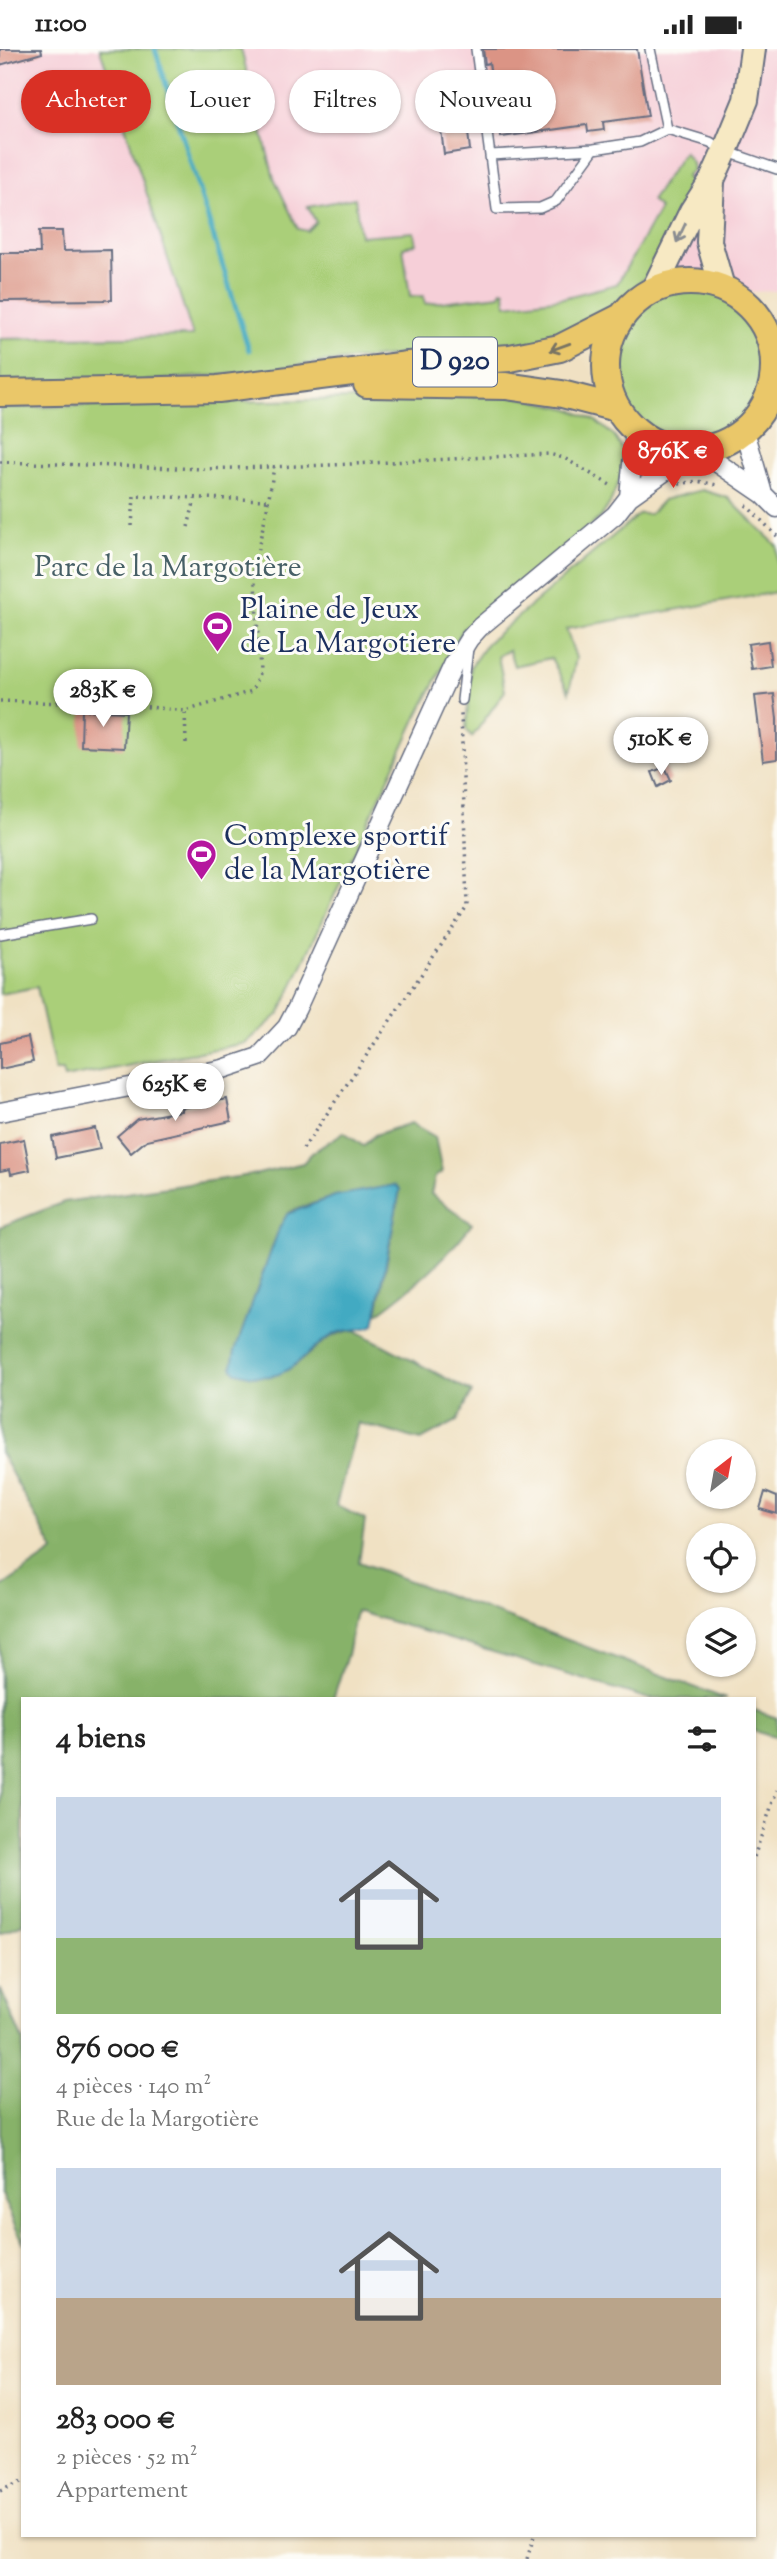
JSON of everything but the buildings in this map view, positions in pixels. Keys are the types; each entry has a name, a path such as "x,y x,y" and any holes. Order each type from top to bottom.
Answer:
{"main road":[{"path":"688,281 722,287 766,315 773,349 774,389 762,412 746,431 724,444 697,451 663,447 635,432 616,408 607,385 605,361 610,338 621,317 636,300 654,289 688,281"},
{"name":"D 920","path":"0,393 218,389 408,365 510,358 560,348 621,317"},
{"name":"D 920","path":"282,383 506,386 562,394 616,408"}],"street":[{"path":"654,289 725,151 746,100 753,49"},
{"path":"712,180 709,242 722,287"},
{"path":"746,431 763,494"},
{"path":"629,497 635,432"},
{"path":"0,1112 223,1069 259,1057 287,1027 297,1008 454,663 469,639 615,515 629,497 697,451 763,494 777,508"}],"lane":[{"path":"476,49 497,209 540,208 556,201 594,149"},
{"path":"650,49 667,129"},
{"path":"490,155 594,149 640,142 667,129 710,142 725,151 777,169"},
{"path":"462,700 469,639"},
{"path":"0,934 91,919"}],"path":[{"path":"0,463 203,469 549,454 586,469 629,497"},
{"path":"0,701 131,705 184,711 252,691 260,671 254,566 274,467"},
{"path":"672,487 697,481 716,484 725,489"},
{"path":"132,526 134,496 269,500"},
{"path":"188,527 195,498"},
{"path":"743,503 777,536"},
{"path":"303,1149 467,908 462,700"},
{"path":"184,711 186,743"},
{"path":"756,1851 777,1790"},
{"path":"0,2491 21,2482"},
{"path":"527,2559 534,2537"}],"shaded area":[{"path":"0,49 777,49 777,291 611,296 510,328 0,351"}],"green space":[{"path":"100,49 241,49 246,70 165,70 165,133 262,133 274,178 298,229 307,231 316,222 308,207 355,198 360,236 414,232 416,244 403,247 410,297 423,296 425,304 500,295 502,290 505,291 506,305 563,298 617,284 660,209 651,201 684,152 692,163 693,170 686,177 692,183 671,225 662,255 654,270 587,328 565,340 145,381 0,382 0,339 193,336 127,133 151,133 151,70 107,70"},
{"path":"690,282 722,288 750,306 768,334 774,366 768,398 750,426 722,444 690,450 658,444 630,426 612,398 606,366 612,334 630,306 658,288"},
{"name":"Parc de la Margotière","path":"499,395 570,409 595,420 614,436 625,455 622,473 610,503 601,517 463,629 416,719 280,1013 246,1043 64,1078 62,1071 55,1071 37,987 0,994 0,408"},
{"path":"702,490 728,498 777,546 777,592 566,629 576,658 569,692 551,658 514,666 509,650 498,656 505,691 472,737 466,729 471,666 487,643 639,514 650,514 663,500"},
{"path":"411,1123 435,1137 442,1172 435,1177 431,1194 472,1224 428,1272 377,1314 400,1190 395,1185 335,1196 292,1211 287,1214 279,1229 235,1351 232,1367 235,1371 259,1375 276,1374 290,1368 323,1342 355,1330 472,1392 457,1421 421,1440 358,1423 336,1505 365,1520 359,1562 721,1697 642,1697 356,1611 347,1655 334,1697 21,1697 21,1925 0,1933 0,1588 54,1551 0,1452 0,1227 64,1202 258,1174 303,1163 312,1153 344,1132 363,1146 375,1135"},
{"path":"756,1711 777,1718 777,1738 756,1732"},
{"path":"0,1988 21,2036 21,2239 0,2191"}],"water":[{"path":"640,728 654,757 642,762 630,733"},
{"path":"395,1185 400,1189 374,1325 337,1333 281,1373 254,1376 234,1371 232,1366 235,1351 279,1229 287,1214 335,1196"}],"waterway":[{"path":"155,49 249,350"}],"place":[{"name":"Plaine de Jeux de La Margotiere","path":"217,654"},
{"name":"Complexe sportif de la Margotière","path":"201,881"}]}
